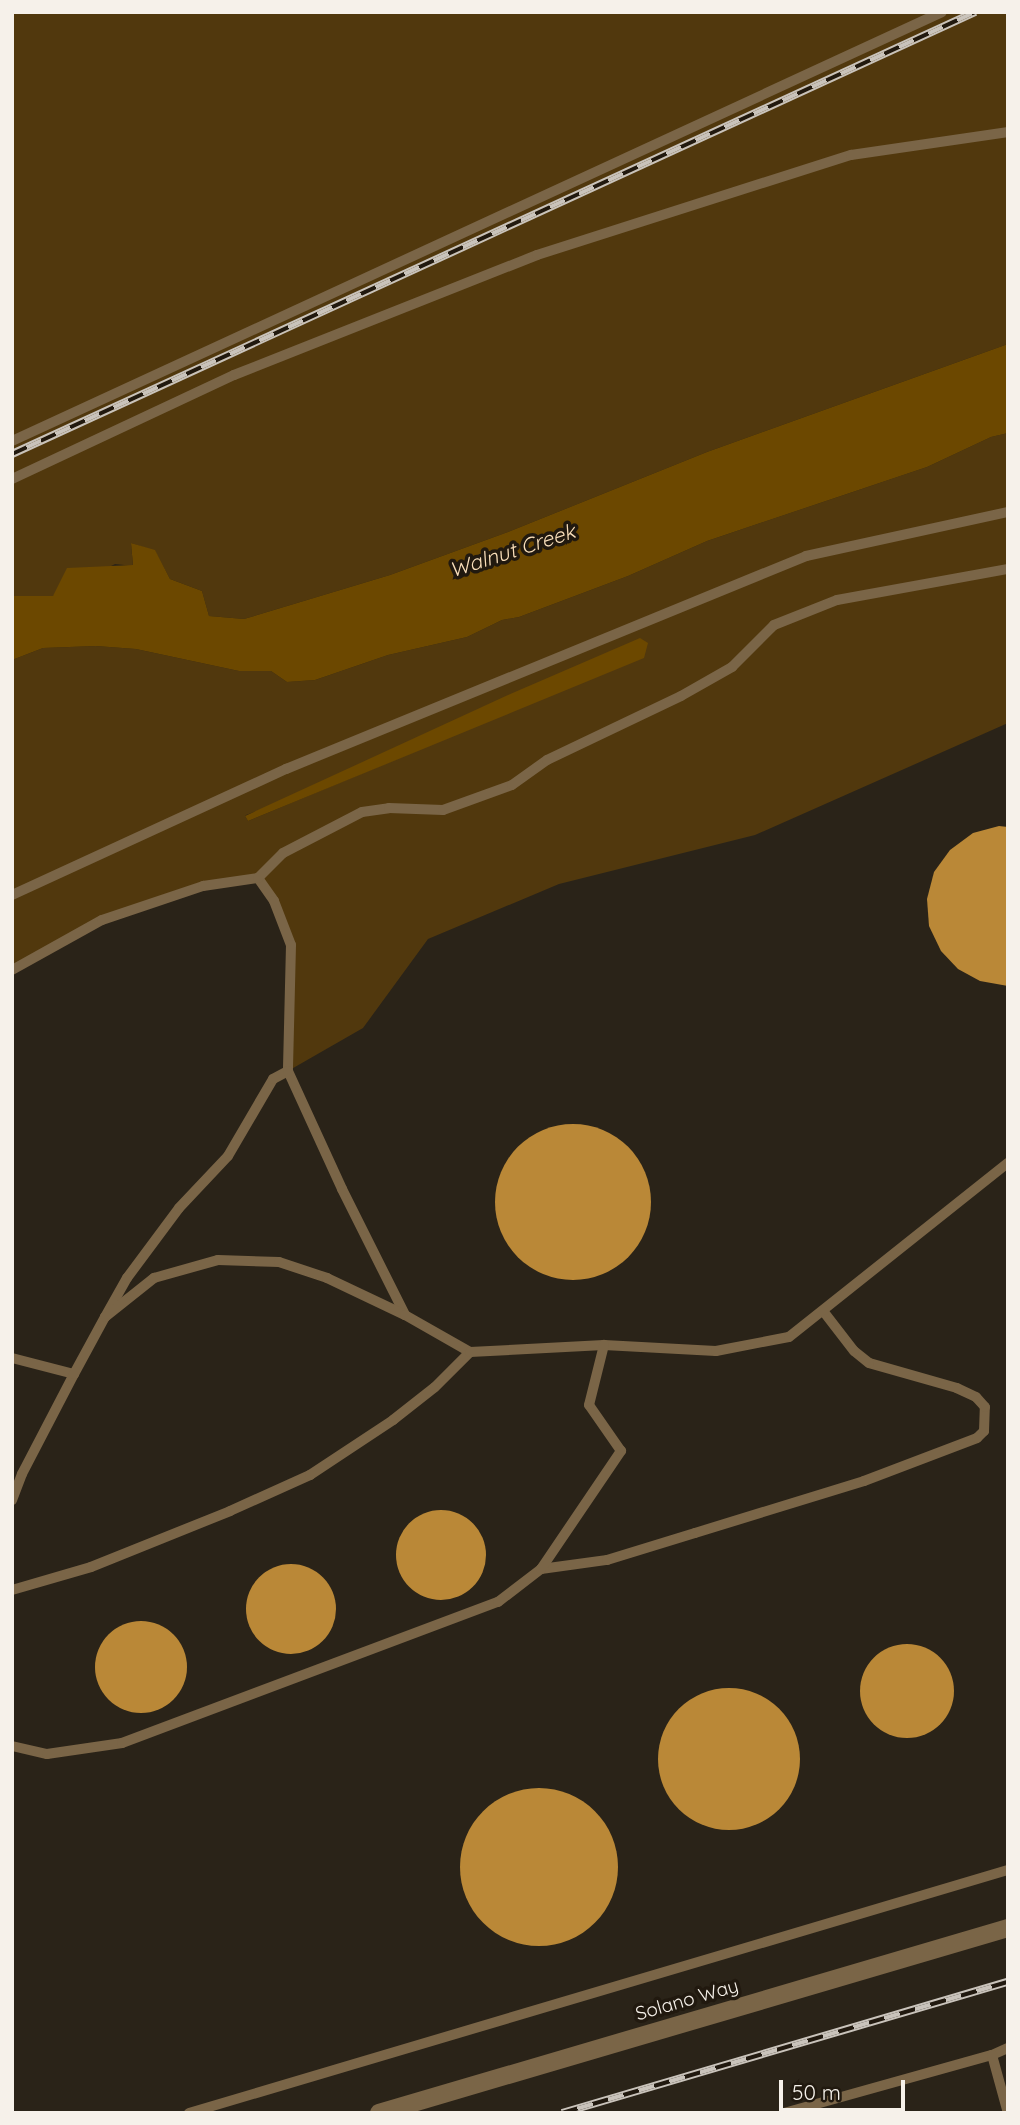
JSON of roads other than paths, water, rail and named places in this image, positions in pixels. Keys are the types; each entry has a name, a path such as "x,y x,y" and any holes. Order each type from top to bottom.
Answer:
{"street":[{"name":"Solano Way","path":"379,2113 1008,1928"}],"lane":[{"path":"12,441 942,12"},
{"path":"12,479 234,375 537,255 851,155 1008,132"},
{"path":"12,895 286,769 806,556 1008,512"},
{"path":"12,970 102,920 202,886 258,878 283,853 362,812 389,808 443,810 512,785 547,760 681,696 732,667 774,625 837,600 1008,569"},
{"path":"258,878 274,901 291,945 288,1071 341,1189 405,1315"},
{"path":"12,1500 22,1474 127,1278 179,1208 228,1156 273,1079 288,1071"},
{"path":"106,1317 154,1278 218,1260 279,1262 327,1278 405,1315 470,1352 604,1345 716,1351 789,1337 1008,1163"},
{"path":"541,1569 607,1560 773,1509 864,1480 977,1438 984,1431 985,1407 976,1397 957,1388 869,1363 854,1351 824,1311"},
{"path":"12,1746 47,1754 122,1743 498,1602 541,1569 621,1451 589,1405 604,1345"},
{"path":"12,1590 91,1567 230,1511 310,1475 393,1420 435,1387 470,1352"},
{"path":"12,1357 74,1374"},
{"path":"188,2113 1008,1870"},
{"path":"784,2113 992,2055 1008,2048"},
{"path":"992,2055 1008,2113"}],"water":[{"name":"Walnut Creek","path":"1008,344 1008,433 991,437 927,467 707,541 628,576 519,617 502,620 467,637 388,655 315,680 287,682 271,671 239,671 136,649 96,646 43,648 12,660 12,596 53,596 67,568 133,565 131,543 155,550 170,579 202,591 209,616 244,619 390,575 508,532 707,452"},
{"path":"640,638 648,643 644,658 248,821 245,816 508,695"}],"railway":[{"path":"12,454 975,12"},
{"path":"562,2113 1008,1982"}]}
